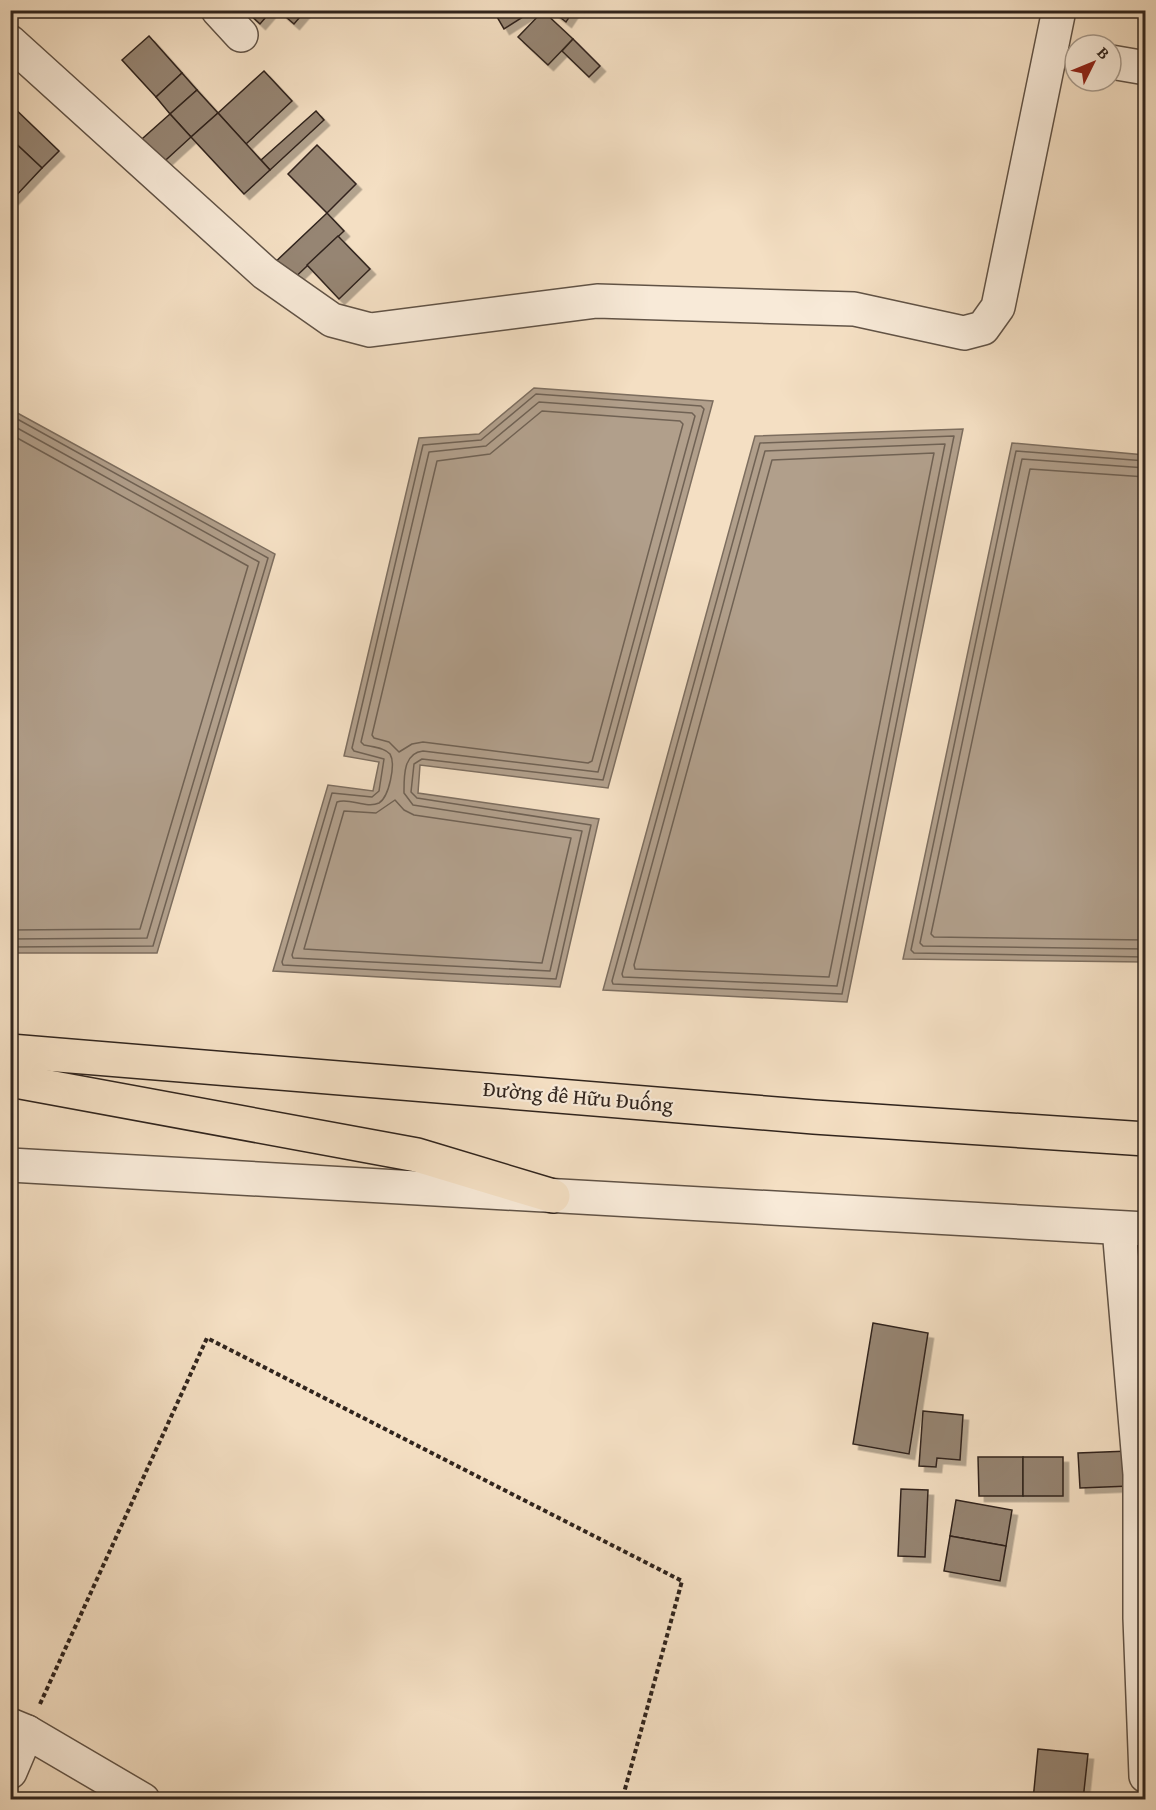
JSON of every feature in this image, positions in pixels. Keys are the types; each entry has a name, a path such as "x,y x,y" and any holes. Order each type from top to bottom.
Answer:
{"main road":[{"name":"Đường đê Hữu Đuống","path":"10,1051 802,1116 1146,1139"},
{"path":"10,1080 417,1155 553,1196"}],"street":[{"path":"218,10 241,35"},
{"path":"10,42 265,273 332,320 370,330 597,301 854,309 964,333 983,328 998,307 1063,52 1059,10"},
{"path":"1123,64 1146,68"},
{"path":"10,1165 1132,1228 1140,1474 1140,1618 1146,1776"},
{"path":"10,1772 19,1728 142,1800"}],"path":[{"path":"19,1728 207,1338 682,1581 622,1800"}],"water":[{"path":"534,388 713,401 608,788 420,765 418,793 599,819 560,987 273,971 328,785 373,791 379,762 344,756 419,438 479,434"},
{"path":"10,409 275,554 157,953 11,953"},
{"path":"963,429 847,1002 603,990 755,436"},
{"path":"1012,443 1145,455 1145,962 903,959"}],"building":[{"path":"245,10 272,10 260,24"},
{"path":"278,10 306,10 294,24"},
{"path":"493,10 534,10 504,29"},
{"path":"551,10 574,10 566,22"},
{"path":"543,11 573,39 548,65 518,37"},
{"path":"149,36 182,73 156,97 122,60"},
{"path":"573,39 600,66 589,77 562,51"},
{"path":"264,71 292,101 246,144 218,113"},
{"path":"182,73 197,90 170,114 156,97"},
{"path":"197,90 218,113 191,137 170,114"},
{"path":"10,104 59,151 42,168 10,138"},
{"path":"316,111 324,120 270,170 261,160"},
{"path":"218,113 270,170 244,194 191,137"},
{"path":"170,114 191,137 156,169 134,146"},
{"path":"10,138 42,168 13,199 10,196"},
{"path":"317,145 356,184 327,213 288,174"},
{"path":"327,213 344,231 287,285 270,267"},
{"path":"338,236 370,269 339,299 307,265"},
{"path":"873,1323 928,1333 909,1454 853,1444"},
{"path":"923,1411 963,1415 960,1460 937,1458 936,1467 919,1466"},
{"path":"1129,1451 1130,1486 1080,1488 1078,1453"},
{"path":"978,1457 1023,1457 1023,1496 979,1496"},
{"path":"1023,1457 1063,1457 1063,1496 1023,1496"},
{"path":"901,1489 928,1490 925,1557 898,1556"},
{"path":"956,1500 1012,1510 1006,1546 950,1536"},
{"path":"950,1536 1006,1546 1000,1581 944,1571"},
{"path":"1038,1749 1088,1754 1083,1800 1033,1800"}]}
